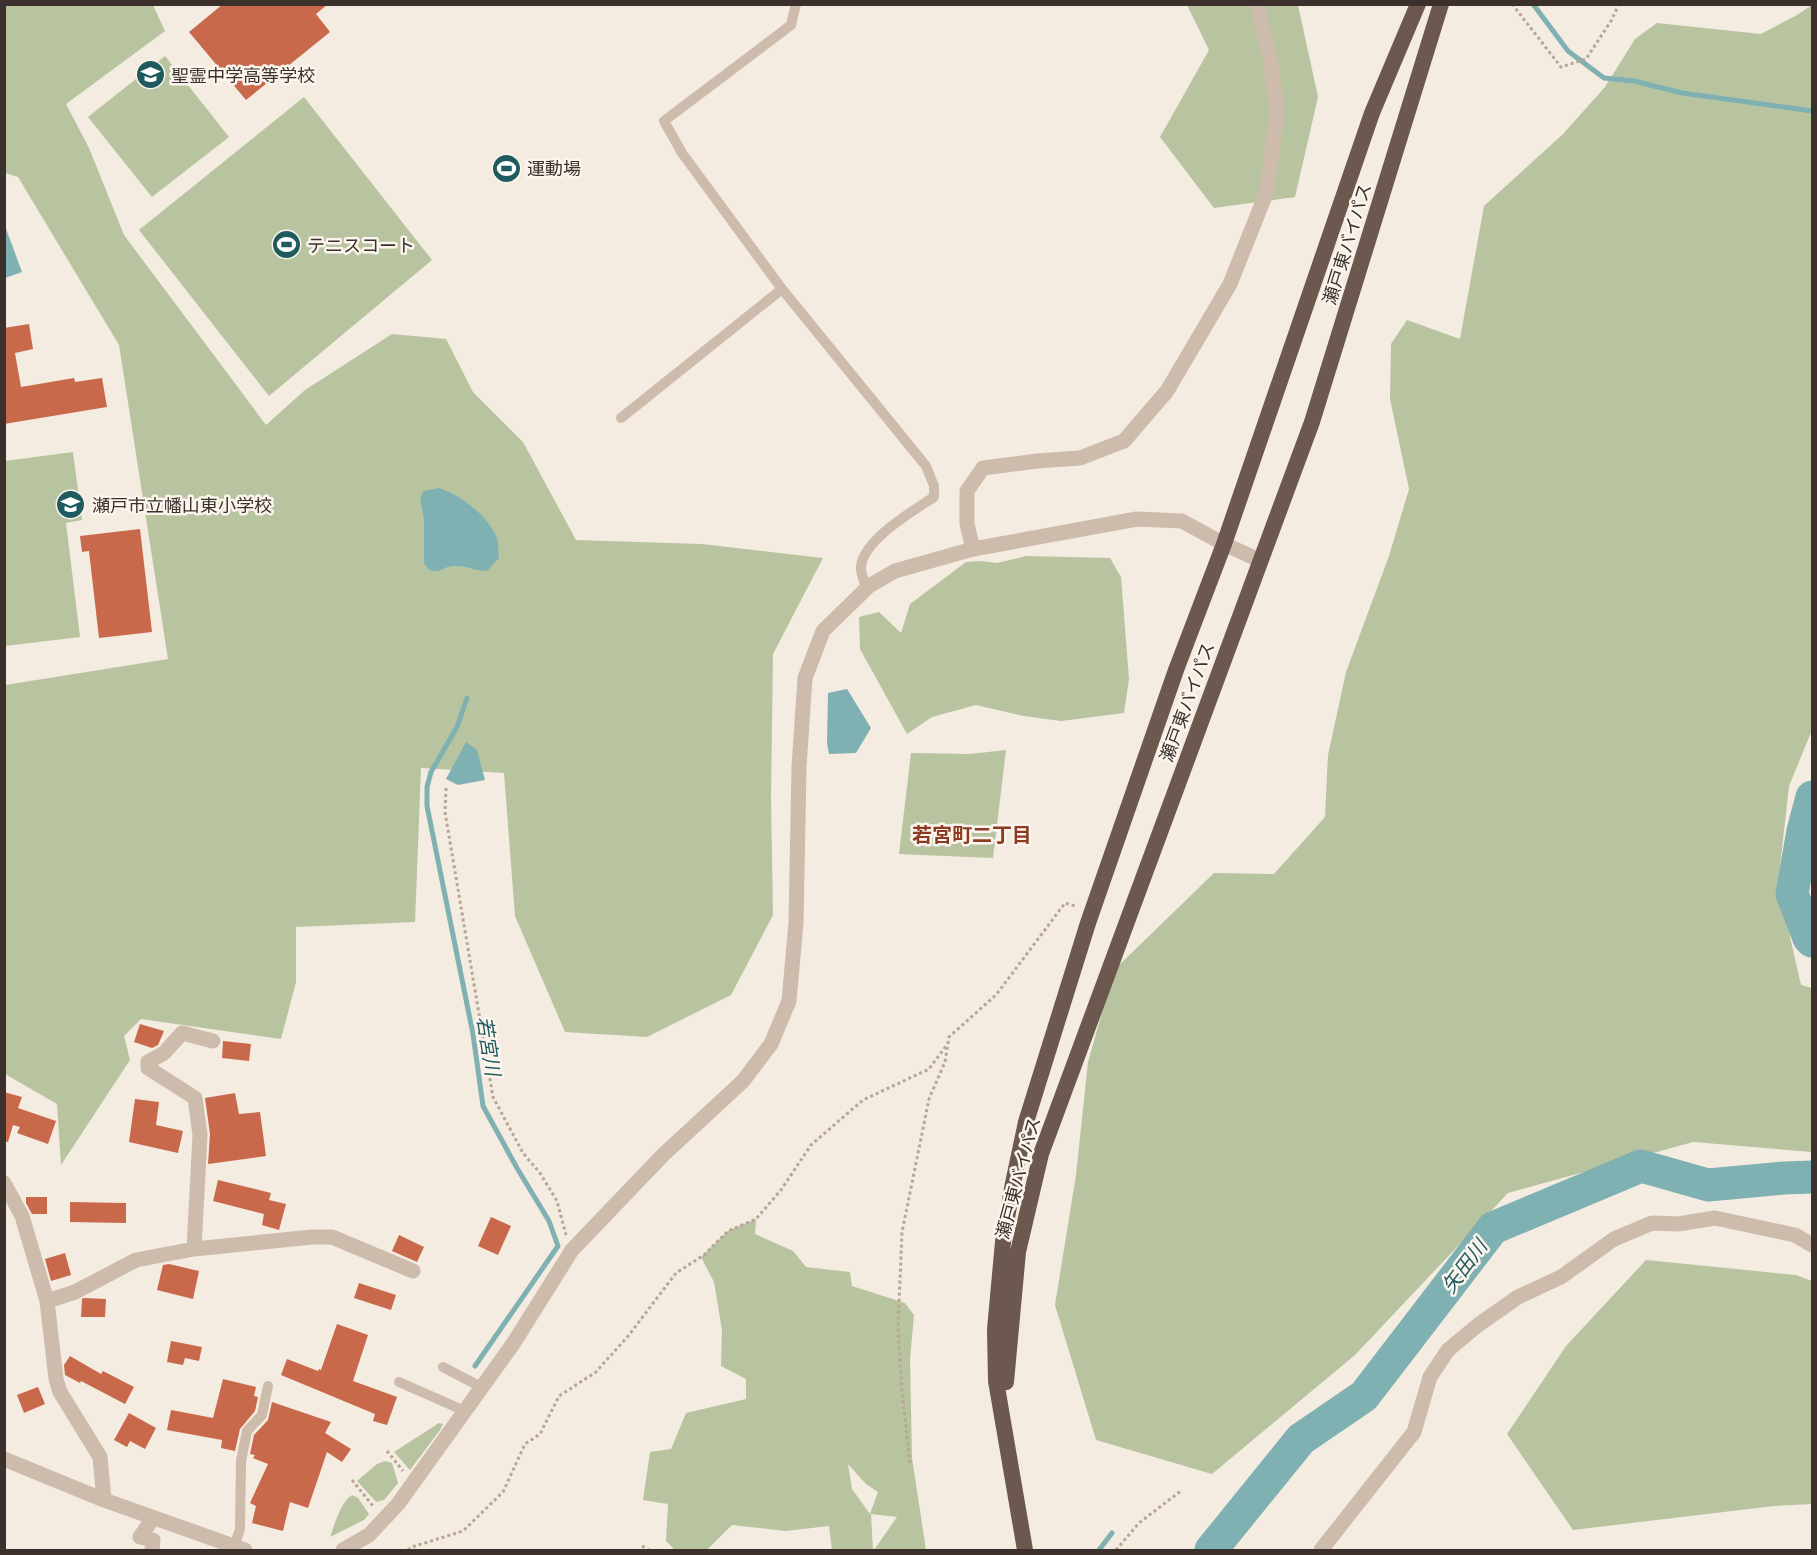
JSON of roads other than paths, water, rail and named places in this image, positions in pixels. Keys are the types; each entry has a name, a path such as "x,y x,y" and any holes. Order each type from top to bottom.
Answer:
{"highway":[{"name":"瀬戸東バイパス","path":"1025,1551 996,1382 995,1329 1003,1242 1026,1122 1093,911 1176,670 1224,544 1372,113 1418,4"},
{"name":"瀬戸東バイパス","path":"1003,1419 1018,1252 1041,1154 1312,422 1441,4"}],"street":[{"path":"973,549 967,524 967,491 983,468 1080,458 1124,441 1167,391 1230,284 1267,191 1277,111 1270,59 1257,4"},
{"path":"343,1551 369,1536 412,1484 513,1344 572,1250 663,1155 743,1081 771,1044 789,1001 796,923 799,767 805,678 823,630 866,589 895,571 973,549 1137,519 1182,521 1259,560"},
{"path":"194,1250 200,1135 195,1098 148,1068 148,1062 164,1053 182,1033 213,1041"},
{"path":"4,1183 22,1216 47,1301 56,1379 60,1392 100,1457 104,1500"},
{"path":"1321,1551 1414,1432 1430,1377 1448,1350 1478,1325 1518,1297 1561,1277 1614,1239 1652,1223 1678,1224 1715,1218 1795,1235 1812,1245"},
{"path":"47,1301 75,1292 136,1260 194,1250 312,1237 332,1237 413,1271"},
{"path":"4,1459 104,1500 240,1549"},
{"path":"152,1551 153,1540 141,1537 153,1518"}],"lane":[{"path":"796,4 790,25 664,121 682,153 782,289 926,466 934,486 934,497 885,531 866,552 861,568 866,589"},
{"path":"621,418 782,289"},
{"path":"443,1366 481,1387"},
{"path":"399,1382 465,1411"},
{"path":"240,1549 241,1461 247,1431 262,1415 268,1386"}],"water":[{"path":"5,226 22,272 4,278"},
{"path":"439,488 473,507 493,530 498,540 499,558 487,571 450,566 433,571 428,569 424,563 424,520 420,498 424,491"},
{"path":"847,689 871,728 856,753 829,754 827,743 828,693"},
{"path":"466,742 477,750 485,780 458,785 446,779"}],"waterway":[{"path":"1533,4 1568,51 1604,78 1634,81 1682,93 1812,111"},
{"name":"若宮川","path":"467,698 457,727 431,772 427,787 427,806 473,1034 483,1106 549,1221 558,1246 475,1366"},
{"path":"1812,797 1803,831 1792,894 1812,941"},
{"name":"矢田川","path":"1211,1550 1301,1439 1364,1396 1493,1228 1641,1166 1708,1185 1812,1177"},
{"path":"1099,1550 1112,1533"}],"place":[{"name":"聖霊中学高等学校","path":"150,75"},
{"name":"運動場","path":"506,168"},
{"name":"テニスコート","path":"286,245"},
{"name":"瀬戸市立幡山東小学校","path":"71,505"}],"district":[{"name":"若宮町二丁目","path":"972,834"}]}
